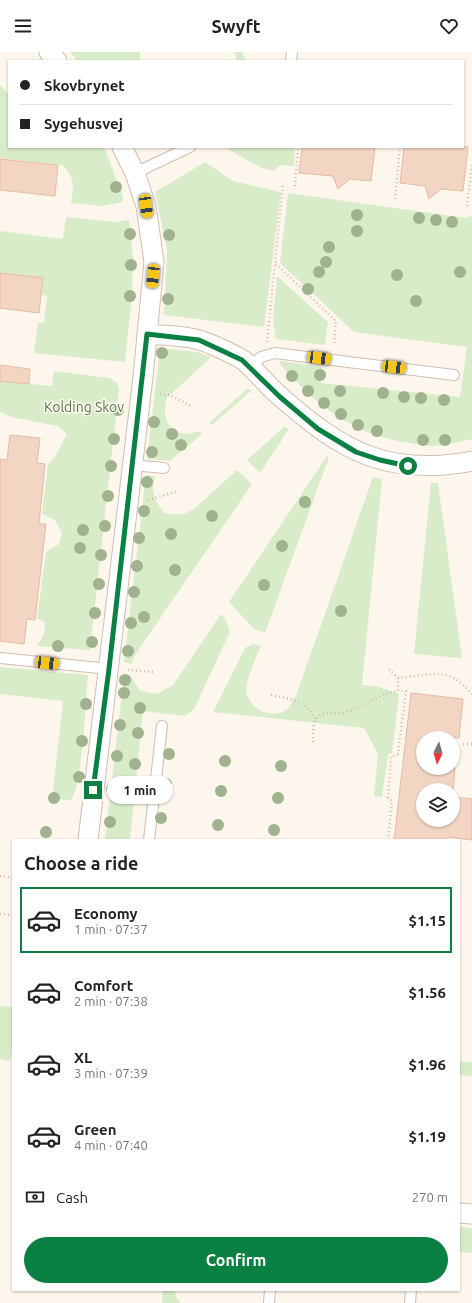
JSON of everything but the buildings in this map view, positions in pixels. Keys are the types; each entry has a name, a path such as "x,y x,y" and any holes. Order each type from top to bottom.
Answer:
{"street":[{"path":"48,52 56,60"},
{"path":"88,839 109,669 154,262 146,206 135,173 122,148"},
{"path":"147,334 199,340 242,360 280,397 318,429 356,452 380,460 408,466 436,466 472,461"},
{"path":"460,1213 472,1214"}],"lane":[{"path":"135,173 188,148"},
{"path":"250,367 261,357 275,353 454,375"},
{"path":"132,465 164,468"},
{"path":"0,658 109,669"},
{"path":"149,839 162,726"},
{"path":"269,1303 270,1291"},
{"path":"410,1303 411,1291"}],"path":[{"path":"295,186 298,148"},
{"path":"395,199 400,148"},
{"path":"467,206 472,165"},
{"path":"266,355 283,183"},
{"path":"275,264 336,321 334,360"},
{"path":"154,393 170,395 191,406"},
{"path":"145,500 178,491"},
{"path":"109,669 154,672"},
{"path":"389,669 398,678 398,691"},
{"path":"398,678 438,675 447,676 455,678 472,694"},
{"path":"316,720 322,714 345,712 371,701 384,693 406,691 398,754 391,757 388,798 392,801 388,839"},
{"path":"271,695 291,699 310,708 316,720 313,742"},
{"path":"463,744 472,744"},
{"path":"0,876 12,878"},
{"path":"0,914 10,915"}],"green space":[{"path":"70,52 140,52 140,60 77,60"},
{"path":"235,52 242,52 246,60 237,60"},
{"path":"0,85 8,94 8,148 104,148 123,197 122,202 102,206 71,203 73,187 71,177 62,165 0,158"},
{"path":"229,148 295,148 294,166 281,165 273,171 261,168 231,151"},
{"path":"205,162 233,181 281,192 264,327 164,315 167,251 155,192"},
{"path":"288,193 466,218 472,215 472,439 438,446 430,446 391,440 372,434 338,417 323,406 281,365 279,361 322,367 321,383 460,397 467,347 354,332 280,263"},
{"path":"66,217 117,222 129,220 133,257 132,294 125,362 34,353 38,322 44,323 47,296 42,295 43,278 0,273 0,231 63,239"},
{"path":"277,276 328,322 325,345 276,339 273,320"},
{"path":"160,348 197,352 211,357 167,398 165,414 171,427 182,433 199,431 202,434 170,461 147,459"},
{"name":"Kolding Skov","path":"54,371 109,378 116,382 119,388 90,650 37,646 45,631 43,621 37,619 46,552 59,544 62,533 55,520 42,514 48,464 57,454 67,434 57,426 11,417 0,412 0,381 52,386"},
{"path":"247,389 252,390 212,425 209,423"},
{"path":"284,427 289,429 260,473 247,460"},
{"path":"327,456 329,457 265,633 254,629 229,602"},
{"path":"237,470 252,484 133,658 132,664 124,662 146,475 156,476 153,487 154,496 161,509 165,513 177,515 195,508"},
{"path":"373,477 382,479 362,685 376,686 399,694 392,753 388,754 382,797 374,796 378,754 364,728 213,712 245,648 253,644 261,646 247,682 247,694 249,700 258,709 269,714 281,712 290,706 296,696"},
{"path":"431,483 438,483 462,658 414,654"},
{"path":"221,614 225,618 230,632 194,709 185,716 143,711 130,839 105,839 124,676 130,675 140,691 157,694 173,685"},
{"path":"0,667 88,675 81,761 75,792 71,800 52,799 63,701 0,694"},
{"path":"0,1006 12,1007 12,1048 10,1061 0,1059"},
{"path":"460,1061 472,1062 472,1076 460,1075"},
{"path":"460,1227 472,1228 472,1253 460,1252"},
{"path":"163,1291 175,1291 176,1297 181,1303 162,1303"}],"route":[{"path":"93,790 109,669 147,334 199,340 242,360 280,397 318,429 356,452 380,460 408,466"}]}
